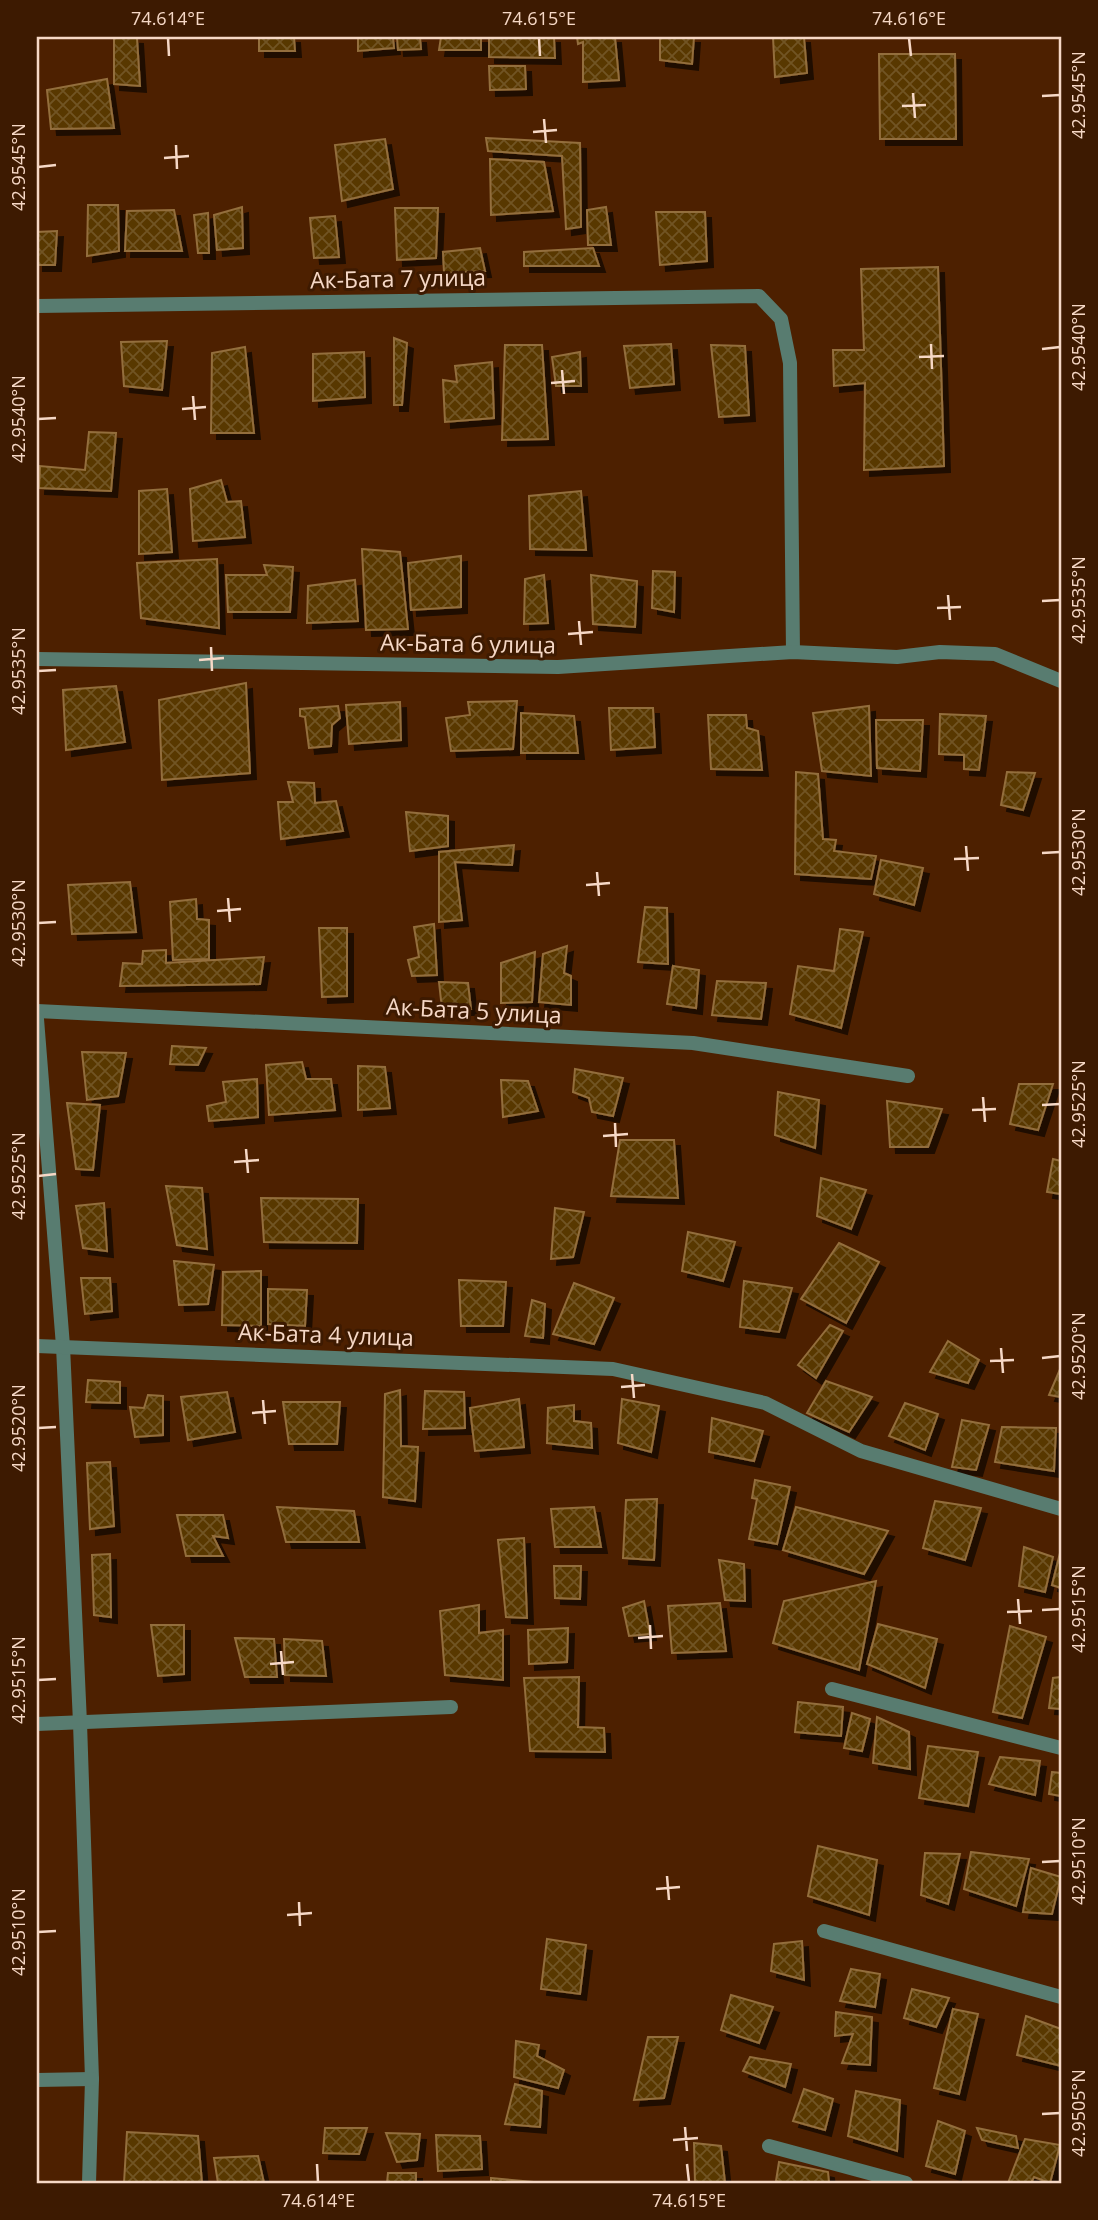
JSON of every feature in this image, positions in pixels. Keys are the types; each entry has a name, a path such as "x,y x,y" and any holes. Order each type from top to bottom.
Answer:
{"street":[{"name":"Ак-Бата 7 улица","path":"37,306 760,296 781,318 790,363 793,652"},
{"name":"Ак-Бата 6 улица","path":"37,659 558,667 793,652 897,657 940,652 995,654 1061,681"},
{"name":"Ак-Бата 5 улица","path":"37,1011 694,1043 908,1076"},
{"path":"37,1019 62,1346 80,1723 92,2079 89,2183"},
{"name":"Ак-Бата 4 улица","path":"37,1346 612,1369 765,1403 861,1451 1061,1509"},
{"path":"832,1689 1061,1748"},
{"path":"37,1724 451,1707"},
{"path":"824,1931 1061,1997"},
{"path":"37,2080 92,2079"},
{"path":"769,2146 906,2183"}],"building":[{"path":"114,37 137,38 140,86 114,84"},
{"path":"259,37 294,37 295,51 259,51"},
{"path":"358,37 393,37 394,48 358,51"},
{"path":"397,37 420,37 421,49 398,50"},
{"path":"441,37 481,37 481,50 439,50"},
{"path":"489,37 554,37 555,58 489,57"},
{"path":"577,37 615,37 619,80 583,82 583,42 578,44"},
{"path":"660,37 694,37 692,64 660,60"},
{"path":"773,37 804,37 807,73 775,77"},
{"path":"879,54 955,54 956,139 880,139"},
{"path":"489,66 525,66 526,89 490,90"},
{"path":"107,79 114,128 51,129 47,90"},
{"path":"486,138 580,143 581,227 566,229 562,156 488,151"},
{"path":"385,139 393,189 342,201 335,145"},
{"path":"490,159 544,162 553,211 491,215"},
{"path":"88,205 118,205 119,251 87,256"},
{"path":"242,207 243,248 217,250 214,215"},
{"path":"606,207 611,245 588,245 587,210"},
{"path":"395,208 438,208 436,258 397,260"},
{"path":"174,210 182,251 125,251 127,211"},
{"path":"656,212 705,212 707,261 660,265"},
{"path":"208,213 209,253 198,253 194,215"},
{"path":"335,216 339,257 314,258 310,218"},
{"path":"57,231 55,265 37,265 37,232"},
{"path":"480,248 485,271 444,273 443,252"},
{"path":"593,248 599,266 524,266 524,252"},
{"path":"938,267 944,466 864,470 865,383 834,386 833,350 864,350 861,269"},
{"path":"394,338 407,343 402,405 394,405"},
{"path":"167,341 162,390 124,386 121,342"},
{"path":"671,344 674,384 630,388 624,346"},
{"path":"505,345 542,345 548,439 502,440"},
{"path":"711,345 745,346 749,415 719,417"},
{"path":"245,347 254,433 211,433 212,353"},
{"path":"364,352 365,397 313,401 313,354"},
{"path":"580,352 581,386 556,386 552,357"},
{"path":"492,362 494,418 445,422 443,380 457,382 455,366"},
{"path":"89,432 116,433 111,491 39,488 40,466 85,470"},
{"path":"221,480 227,502 241,501 245,537 193,541 190,489"},
{"path":"167,489 172,552 139,554 139,491"},
{"path":"581,491 586,550 530,549 529,496"},
{"path":"362,549 400,552 408,629 366,630"},
{"path":"461,556 461,607 411,610 408,563"},
{"path":"217,559 219,628 141,618 137,563"},
{"path":"264,565 293,567 290,612 228,612 226,575 267,575"},
{"path":"653,571 675,572 674,612 652,608"},
{"path":"544,575 548,623 524,624 525,579"},
{"path":"591,575 637,581 635,627 593,624"},
{"path":"355,580 358,621 307,623 308,586"},
{"path":"246,683 250,773 162,780 159,700"},
{"path":"116,686 125,742 66,750 63,690"},
{"path":"517,701 513,749 451,751 446,718 470,715 468,702"},
{"path":"400,702 401,740 349,744 346,705"},
{"path":"338,706 340,718 332,725 331,746 309,748 305,717 300,716 300,709"},
{"path":"869,706 871,776 822,771 813,713"},
{"path":"609,708 653,708 655,747 611,750"},
{"path":"521,713 574,716 578,753 521,753"},
{"path":"940,714 986,716 979,770 964,769 964,755 939,754"},
{"path":"708,715 746,715 747,728 758,731 762,770 711,769"},
{"path":"876,720 923,720 920,771 877,768"},
{"path":"796,772 818,774 823,839 836,840 834,851 876,856 871,879 795,874"},
{"path":"1007,772 1035,773 1023,810 1001,805"},
{"path":"288,782 314,783 315,803 336,801 343,831 281,839 278,802 293,802"},
{"path":"406,812 448,816 448,846 410,851"},
{"path":"514,845 512,865 455,862 462,920 439,922 439,852"},
{"path":"881,860 923,868 914,905 874,894"},
{"path":"130,882 136,932 72,934 68,885"},
{"path":"196,899 197,919 209,920 209,959 173,960 170,902"},
{"path":"645,907 667,908 668,964 638,962"},
{"path":"434,924 437,975 412,976 408,960 419,957 414,927"},
{"path":"319,928 347,928 347,996 322,997"},
{"path":"840,929 863,932 841,1028 790,1014 798,966 834,971"},
{"path":"567,946 564,973 571,976 571,1005 539,1002 543,954"},
{"path":"166,950 166,963 264,957 260,984 120,986 123,963 142,964 143,951"},
{"path":"535,952 532,1002 501,1003 501,963"},
{"path":"673,966 699,970 696,1008 667,1004"},
{"path":"717,981 766,983 761,1019 712,1015"},
{"path":"439,982 468,983 471,1009 442,1009"},
{"path":"172,1046 206,1048 198,1065 170,1064"},
{"path":"82,1052 126,1053 118,1096 87,1100"},
{"path":"302,1062 306,1079 331,1079 335,1110 269,1115 266,1065"},
{"path":"358,1066 385,1067 390,1108 358,1110"},
{"path":"575,1069 623,1078 613,1116 592,1112 589,1098 573,1092"},
{"path":"257,1079 258,1117 209,1121 207,1106 226,1102 223,1082"},
{"path":"501,1080 528,1081 538,1111 503,1117"},
{"path":"1019,1084 1053,1084 1038,1130 1010,1124"},
{"path":"778,1092 819,1100 815,1148 775,1135"},
{"path":"887,1101 942,1109 928,1147 890,1147"},
{"path":"67,1103 100,1105 93,1170 76,1169"},
{"path":"620,1140 674,1140 678,1198 611,1196"},
{"path":"1053,1159 1061,1161 1061,1194 1047,1192"},
{"path":"821,1178 866,1190 851,1229 817,1216"},
{"path":"166,1186 202,1188 207,1249 177,1245"},
{"path":"261,1198 358,1199 357,1243 264,1242"},
{"path":"104,1203 107,1251 83,1248 76,1206"},
{"path":"555,1208 584,1212 573,1257 551,1259"},
{"path":"688,1232 735,1242 723,1281 682,1271"},
{"path":"839,1243 879,1262 846,1323 801,1299"},
{"path":"174,1261 214,1265 208,1304 179,1305"},
{"path":"261,1271 261,1326 222,1325 223,1272"},
{"path":"81,1278 110,1278 112,1311 85,1314"},
{"path":"459,1280 506,1282 503,1326 461,1326"},
{"path":"744,1281 792,1288 779,1332 740,1327"},
{"path":"574,1283 614,1298 594,1344 553,1334"},
{"path":"268,1289 307,1290 305,1326 268,1324"},
{"path":"532,1300 545,1304 543,1338 525,1336"},
{"path":"830,1325 843,1331 816,1378 798,1365"},
{"path":"948,1341 979,1360 968,1383 930,1372"},
{"path":"1061,1367 1061,1397 1049,1395"},
{"path":"88,1380 120,1382 120,1403 86,1402"},
{"path":"826,1381 872,1397 849,1432 807,1413"},
{"path":"400,1390 401,1446 418,1447 415,1501 383,1497 385,1394"},
{"path":"425,1391 464,1392 465,1428 423,1429"},
{"path":"227,1392 235,1432 188,1440 181,1397"},
{"path":"148,1395 163,1396 163,1435 135,1437 130,1407 144,1408"},
{"path":"519,1399 524,1447 475,1451 470,1408"},
{"path":"622,1399 659,1406 651,1452 618,1443"},
{"path":"283,1402 340,1402 337,1444 289,1444"},
{"path":"905,1403 938,1414 925,1450 889,1436"},
{"path":"574,1405 574,1421 591,1423 592,1448 547,1443 548,1408"},
{"path":"712,1418 763,1431 754,1461 709,1452"},
{"path":"962,1420 989,1425 976,1470 952,1467"},
{"path":"1002,1427 1056,1428 1054,1471 995,1462"},
{"path":"110,1462 114,1526 90,1529 87,1463"},
{"path":"755,1480 790,1487 777,1544 749,1539 757,1499 752,1498"},
{"path":"657,1499 654,1560 623,1558 626,1500"},
{"path":"935,1501 981,1508 965,1560 923,1548"},
{"path":"277,1507 354,1511 359,1542 286,1542"},
{"path":"594,1507 601,1547 555,1547 551,1509"},
{"path":"796,1507 888,1531 864,1574 783,1550"},
{"path":"177,1515 223,1515 228,1538 213,1536 223,1556 186,1556"},
{"path":"524,1538 527,1618 506,1617 498,1540"},
{"path":"1024,1547 1053,1557 1045,1592 1019,1586"},
{"path":"1061,1549 1061,1588 1052,1585"},
{"path":"110,1554 111,1617 94,1615 92,1555"},
{"path":"719,1560 744,1564 745,1601 725,1600"},
{"path":"554,1566 581,1566 580,1599 555,1598"},
{"path":"876,1581 859,1670 773,1643 784,1601"},
{"path":"644,1601 650,1634 629,1636 623,1608"},
{"path":"720,1603 726,1651 672,1653 668,1606"},
{"path":"479,1605 479,1633 503,1630 503,1680 445,1675 440,1611"},
{"path":"878,1624 937,1639 925,1688 867,1664"},
{"path":"151,1625 184,1625 184,1674 158,1676"},
{"path":"1010,1626 1046,1637 1022,1718 993,1712"},
{"path":"568,1628 567,1662 529,1664 528,1630"},
{"path":"235,1638 274,1639 277,1677 245,1677"},
{"path":"284,1639 322,1641 326,1676 285,1675"},
{"path":"579,1677 578,1727 604,1728 605,1752 530,1751 524,1678"},
{"path":"1061,1677 1061,1709 1049,1708 1053,1678"},
{"path":"798,1702 843,1707 841,1736 795,1732"},
{"path":"852,1713 870,1719 862,1751 844,1748"},
{"path":"877,1717 909,1732 910,1769 873,1763"},
{"path":"928,1746 978,1752 968,1806 919,1798"},
{"path":"1000,1757 1040,1761 1035,1795 989,1784"},
{"path":"1052,1772 1061,1773 1061,1796 1049,1794"},
{"path":"818,1846 877,1860 869,1915 808,1896"},
{"path":"971,1852 1029,1859 1016,1906 964,1889"},
{"path":"925,1853 960,1854 948,1904 921,1895"},
{"path":"1031,1868 1061,1877 1052,1914 1023,1912"},
{"path":"547,1939 586,1945 580,1994 541,1989"},
{"path":"802,1941 804,1980 771,1971 774,1944"},
{"path":"851,1969 880,1974 875,2007 840,2001"},
{"path":"912,1989 949,1998 936,2027 904,2018"},
{"path":"731,1995 773,2007 759,2043 721,2030"},
{"path":"953,2009 978,2014 959,2094 934,2088"},
{"path":"836,2012 872,2017 870,2065 842,2063 853,2034 835,2036"},
{"path":"1026,2016 1061,2029 1061,2066 1017,2055"},
{"path":"648,2037 678,2037 664,2098 634,2100"},
{"path":"516,2041 539,2045 537,2056 564,2070 558,2088 514,2077"},
{"path":"750,2057 791,2064 785,2087 743,2071"},
{"path":"515,2084 542,2091 540,2127 505,2124"},
{"path":"804,2089 833,2099 825,2130 793,2121"},
{"path":"856,2091 900,2100 897,2151 848,2136"},
{"path":"938,2121 965,2131 955,2174 926,2166"},
{"path":"325,2128 367,2128 359,2154 323,2153"},
{"path":"977,2128 1016,2136 1018,2148 982,2140"},
{"path":"127,2132 198,2136 202,2183 124,2183"},
{"path":"386,2133 420,2134 417,2160 397,2162"},
{"path":"436,2135 480,2136 482,2169 438,2171"},
{"path":"1025,2139 1060,2145 1050,2183 1034,2177 1031,2183 1008,2183"},
{"path":"694,2143 721,2146 725,2183 695,2183"},
{"path":"258,2156 264,2183 218,2183 214,2158"},
{"path":"779,2162 828,2172 829,2183 776,2181"},
{"path":"388,2173 416,2173 416,2183 387,2183"},
{"path":"491,2178 533,2182 533,2183 491,2183"}]}
